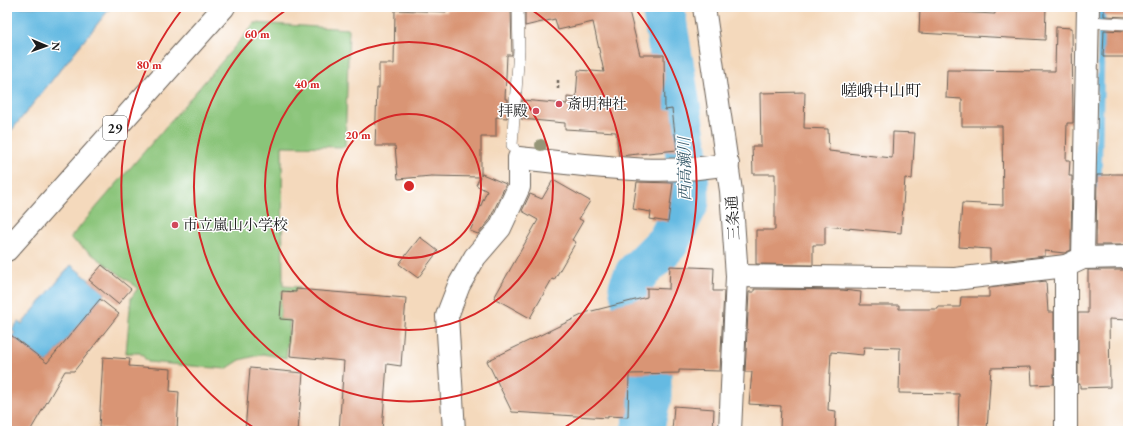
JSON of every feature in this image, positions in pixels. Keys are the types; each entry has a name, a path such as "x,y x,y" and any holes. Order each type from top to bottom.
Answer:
{"street":[{"name":"29","path":"7,250 224,7"},
{"name":"三条通","path":"704,7 728,164 737,276 730,431"},
{"path":"1066,431 1088,15"},
{"path":"454,431 447,316 460,285 475,257 500,228 520,187 519,158 652,171 704,168 728,164"},
{"path":"737,276 955,279 1074,262 1128,257"}],"lane":[{"path":"518,7 519,50 512,145 519,158"},
{"path":"1088,15 1128,24"}],"path":[{"path":"558,78 558,89"}],"green space":[{"path":"255,23 349,29 345,147 282,146 283,286 299,287 299,289 296,289 296,292 282,291 280,319 290,320 286,358 263,354 240,360 226,369 148,362 140,353 126,353 131,298 138,288 70,238"}],"water":[{"path":"7,7 111,7 7,136"},
{"path":"71,265 105,293 47,363 12,336 15,333 12,330 18,322 22,324"}],"building":[{"path":"470,7 511,7 512,55 507,55 505,99 508,99 507,118 496,117 496,137 481,137 481,176 482,174 506,184 489,221 478,234 470,231 487,191 476,185 480,177 431,176 398,179 395,146 375,146 379,64 394,64 395,10 447,12 447,10 470,9"},
{"path":"525,7 628,7 640,55 664,55 665,110 672,109 677,150 619,156 616,132 565,129 565,123 521,119 522,100 567,104 567,97 576,98 578,70 604,72 593,22 558,30 555,19 525,26"},
{"path":"920,7 956,7 956,12 995,14 995,7 1046,7 1045,40 919,33"},
{"path":"1104,7 1127,7 1127,17 1104,16"},
{"path":"1056,27 1072,28 1073,123 1067,123 1066,160 1070,160 1069,176 1072,176 1071,250 1065,253 1045,251 1045,256 990,262 990,249 959,247 962,203 1003,205 1002,126 962,126 962,99 946,98 947,70 1055,71"},
{"path":"1104,30 1127,31 1128,57 1103,57"},
{"path":"805,92 804,128 828,129 829,151 892,158 893,132 915,133 912,179 905,178 901,233 825,226 825,245 813,245 813,265 756,264 756,230 775,230 775,174 753,174 752,146 761,146 760,93"},
{"path":"1128,174 1128,245 1096,245 1097,175"},
{"path":"553,180 590,201 579,219 583,221 572,240 576,242 554,280 552,279 530,318 494,298 538,220 522,211 530,194 542,199"},
{"path":"637,182 673,183 668,222 650,219 651,212 633,209"},
{"path":"420,237 438,251 418,278 399,264"},
{"path":"102,265 131,289 118,304 89,280"},
{"path":"670,266 714,268 713,291 724,291 720,371 679,370 679,373 629,374 628,417 608,416 608,418 512,412 487,361 588,312 647,297 647,288 669,289"},
{"path":"1088,270 1128,270 1128,320 1109,319 1110,387 1080,388 1080,384 1078,384 1078,313 1088,313"},
{"path":"1046,281 1048,312 1054,312 1054,384 1032,385 1031,367 991,368 987,430 958,428 959,394 899,393 900,348 864,347 863,355 831,352 828,410 836,411 835,431 780,428 781,406 749,404 752,372 745,372 749,292 754,292 754,289 842,290 861,292 860,305 899,305 899,309 938,309 938,307 960,307 961,297 989,297 989,288"},
{"path":"296,289 406,298 401,366 387,364 382,431 339,431 344,361 290,356 293,320 280,319 282,291 296,292"},
{"path":"100,299 119,314 74,371 65,371 30,431 7,431 7,332 47,363"},
{"path":"103,357 130,359 129,366 171,369 170,391 179,392 177,431 99,428"},
{"path":"250,368 303,373 298,431 245,431"},
{"path":"674,406 714,409 713,431 672,431"}],"waterway":[{"name":"西高瀬川","path":"642,431 650,397 650,374 630,287 636,274 668,242 688,202 687,155 663,7"},
{"path":"1098,185 1102,7"}],"place":[{"name":"斎明神社","path":"559,104"},
{"name":"拝殿","path":"536,111"},
{"name":"市立嵐山小学校","path":"175,225"}],"district":[{"name":"嵯峨中山町","path":"881,90"}]}
